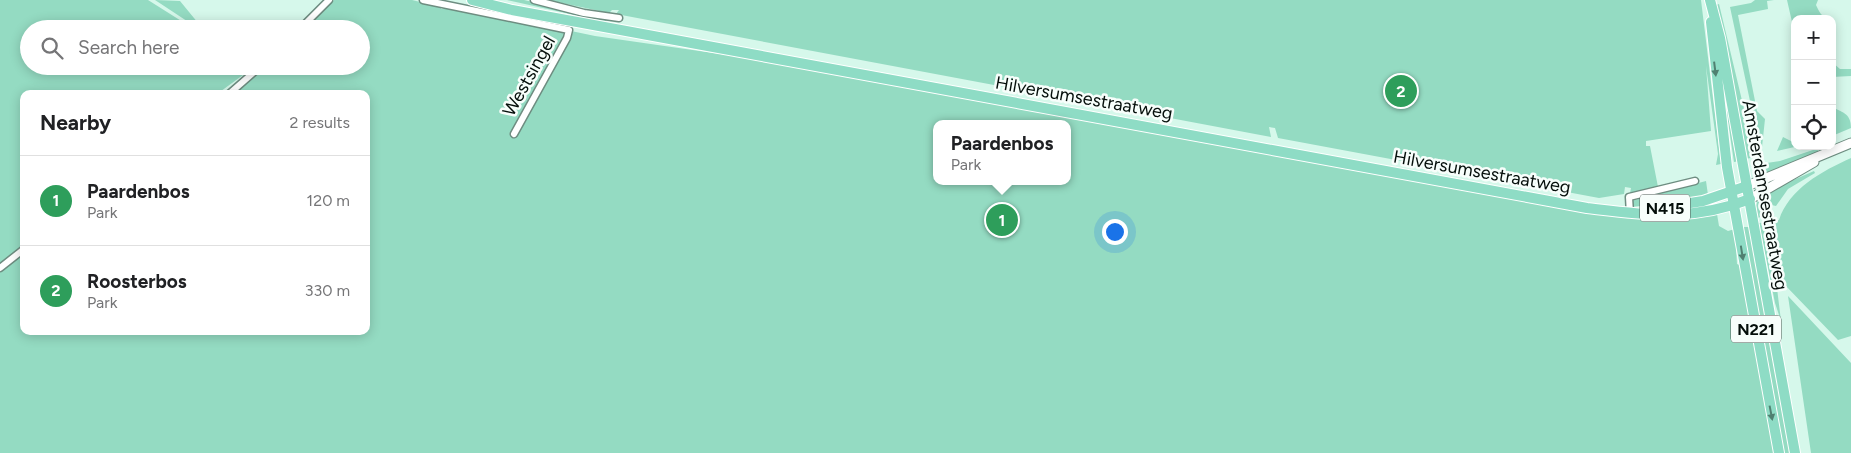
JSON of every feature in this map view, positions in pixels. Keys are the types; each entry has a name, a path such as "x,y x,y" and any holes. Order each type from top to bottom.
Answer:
{"main road":[{"name":"Hilversumsestraatweg","path":"472,0 512,10 566,18 1597,209 1687,214 1733,205"},
{"name":"Hilversumsestraatweg","path":"500,0 566,18"},
{"name":"Amsterdamsestraatweg","path":"1710,1 1720,38 1795,453"},
{"name":"Amsterdamsestraatweg","path":"1710,1 1712,39 1731,192 1779,453"},
{"path":"1747,186 1851,143"},
{"path":"1750,199 1804,169 1824,154"},
{"name":"Hilversumsestraatweg","path":"1630,212 1686,205 1747,186"},
{"name":"N415","path":"1733,205 1750,199"}],"street":[{"path":"309,20 329,0"},
{"name":"Westsingel","path":"423,0 569,30 567,38 514,134"},
{"path":"534,0 584,13 619,18"},
{"path":"234,90 251,75"},
{"path":"1630,212 1629,197 1695,181"},
{"path":"0,268 20,252"}],"green space":[{"path":"0,0 148,0 180,20 20,20 20,75 243,75 222,90 20,90 20,248 0,264"},
{"path":"155,0 180,1 196,20 185,20"},
{"path":"334,0 412,0 441,7 441,9 466,9 595,36 832,70 1648,219 1694,218 1717,214 1719,226 1728,231 1735,229 1737,264 1742,266 1777,453 0,453 0,271 20,256 20,335 370,335 370,90 231,90 250,75 370,75 370,20 315,20"},
{"path":"507,0 524,0 607,19 606,22"},
{"path":"548,0 1701,0 1721,164 1716,165 1718,154 1706,66 1711,131 1646,141 1646,146 1650,146 1658,187 1630,193 1631,188 1625,187 1624,194 1599,198 1278,138 1275,128 1269,127 1271,137 616,14 619,10 612,10 609,13"},
{"path":"1755,0 1774,0 1767,1 1768,9 1738,15 1757,111 1765,119 1762,147 1757,134 1730,7 1751,3"},
{"path":"1787,0 1818,0 1816,5 1822,15 1791,15 1791,18"},
{"path":"1719,4 1750,134 1751,158 1745,159 1716,5"},
{"path":"1836,66 1840,69 1851,69 1851,76 1836,77"},
{"path":"1723,71 1740,161 1734,162 1721,74"},
{"path":"1836,109 1848,117 1851,128 1836,134"},
{"path":"1783,137 1791,141 1791,148 1777,151"},
{"path":"1818,150 1817,153 1760,176 1760,164 1780,161"},
{"path":"1851,158 1851,336 1838,340 1784,284 1772,222 1779,220 1790,199 1808,182"},
{"path":"1814,171 1815,173 1788,189 1776,206 1767,204 1764,193"},
{"path":"1706,181 1708,195 1674,202 1631,207 1631,201"},
{"path":"1759,197 1765,215 1758,218 1756,206"},
{"path":"1769,222 1781,321 1775,303 1759,223"},
{"path":"1742,227 1749,227 1791,453 1783,453"},
{"path":"1788,296 1851,363 1851,453 1811,453"}],"place":[{"name":"Roosterbos","path":"1401,91"},
{"name":"Paardenbos","path":"1002,220"}]}
